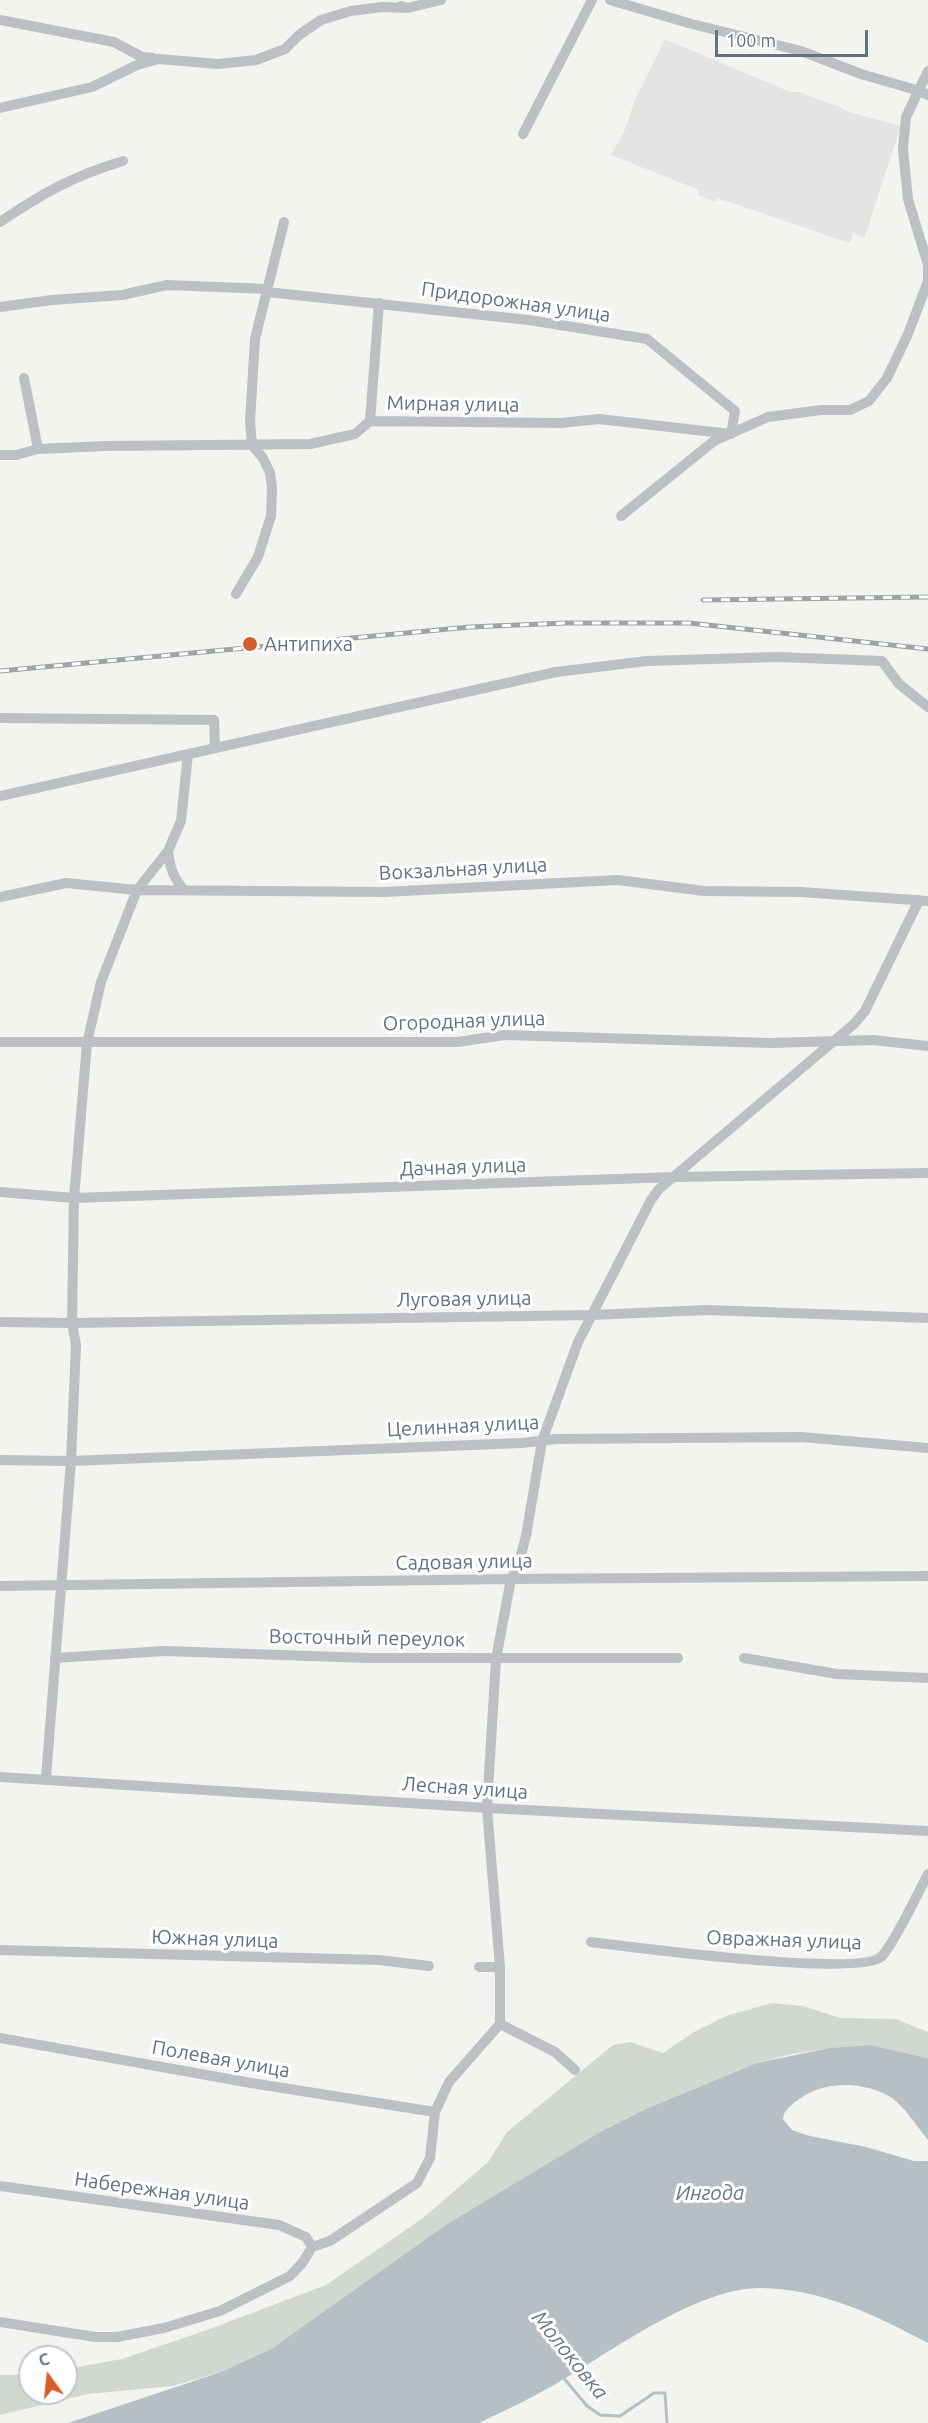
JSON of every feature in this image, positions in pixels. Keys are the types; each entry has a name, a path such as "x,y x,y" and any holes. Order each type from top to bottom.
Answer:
{"street":[{"path":"382,0 408,8"},
{"path":"0,20 114,42 142,57 218,64 256,60 285,49 299,34 321,20 351,11 382,7 408,8 441,0"},
{"path":"522,134 592,0"},
{"path":"610,0 681,21 801,51 861,74 924,93"},
{"path":"0,108 92,87 137,65 159,59"},
{"path":"621,516 714,441 768,417 821,410 850,410 869,401 887,378 914,319 928,281 928,265 908,199 903,172 903,139 906,117 924,93 928,71"},
{"path":"0,222 52,189 84,173 123,161"},
{"path":"237,594 258,557 271,516 270,473 263,458 252,445 250,420 255,339 284,222"},
{"name":"Придорожная улица","path":"0,307 52,300 122,295 167,285 268,290 529,320 647,339 735,411 731,434"},
{"path":"370,421 379,303"},
{"path":"24,378 38,449"},
{"name":"Мирная улица","path":"0,455 16,455 38,449 105,446 310,444 355,434 370,421 561,423 599,419 731,434"},
{"path":"0,796 556,672 647,661 777,657 882,661 899,684 928,707"},
{"path":"0,718 214,720 214,748"},
{"path":"46,1778 71,1461 76,1345 72,1323 75,1198 87,1043 101,982 137,890 168,851 181,821 185,805 188,754"},
{"path":"168,851 170,867 175,879 184,890"},
{"name":"Вокзальная улица","path":"0,897 66,883 137,890 384,892 618,880 704,891 801,892 924,900"},
{"path":"0,2322 95,2337 117,2337 165,2328 220,2311 290,2276 303,2262 312,2247 330,2241 417,2183 430,2158 435,2112 449,2082 500,2025 500,1967 486,1808 496,1659 511,1579 518,1566 526,1536 542,1441 578,1342 651,1200 659,1189 854,1024 865,1011 924,900"},
{"name":"Огородная улица","path":"0,1042 458,1042 504,1035 770,1043 873,1040 928,1046"},
{"name":"Дачная улица","path":"0,1192 75,1198 674,1178 928,1173"},
{"name":"Луговая улица","path":"0,1322 72,1323 592,1315 708,1310 928,1318"},
{"name":"Целинная улица","path":"0,1460 71,1461 556,1439 801,1437 928,1448"},
{"name":"Садовая улица","path":"0,1586 928,1576"},
{"name":"Восточный переулок","path":"55,1658 165,1651 368,1658 678,1658"},
{"path":"744,1658 837,1674 928,1678"},
{"name":"Лесная улица","path":"0,1777 46,1778 486,1808 928,1831"},
{"name":"Овражная улица","path":"591,1942 728,1959 833,1963 874,1961 886,1951 928,1874"},
{"name":"Южная улица","path":"0,1950 379,1960 429,1966"},
{"path":"479,1967 500,1967"},
{"path":"500,2025 555,2052 575,2070"},
{"name":"Полевая улица","path":"0,2038 252,2083 435,2112"},
{"name":"Набережная улица","path":"0,2186 279,2226 306,2237 312,2247"}],"shaded area":[{"path":"665,39 790,92 799,92 846,111 901,126 864,239 853,232 850,243 717,198 716,202 698,195 699,190 611,155 624,132 635,100"},
{"path":"772,2003 803,2006 840,2018 896,2019 928,2032 928,2058 871,2045 829,2048 757,2063 648,2108 600,2132 447,2224 271,2349 221,2372 173,2386 78,2396 78,2367 122,2359 326,2285 423,2218 488,2162 507,2132 613,2045 630,2042 663,2053 694,2032 726,2016"},
{"path":"0,2375 18,2375 18,2405 42,2405 0,2415"}],"water":[{"name":"Ингода","path":"871,2045 928,2058 928,2140 907,2112 892,2098 860,2086 836,2085 814,2091 790,2106 783,2119 792,2130 810,2136 866,2147 914,2161 928,2161 928,2343 848,2305 827,2298 784,2290 761,2288 737,2290 686,2308 633,2336 543,2391 479,2423 68,2423 221,2372 271,2349 447,2224 600,2132 648,2108 757,2063 829,2048"}],"waterway":[{"name":"Молоковка","path":"562,2376 587,2406 600,2415 620,2416 654,2393 665,2393 667,2423"}],"railway":[{"path":"703,600 928,597"},
{"path":"0,671 470,627 566,623 689,623 928,649"}],"place":[{"name":"Антипиха","path":"250,644"}]}
